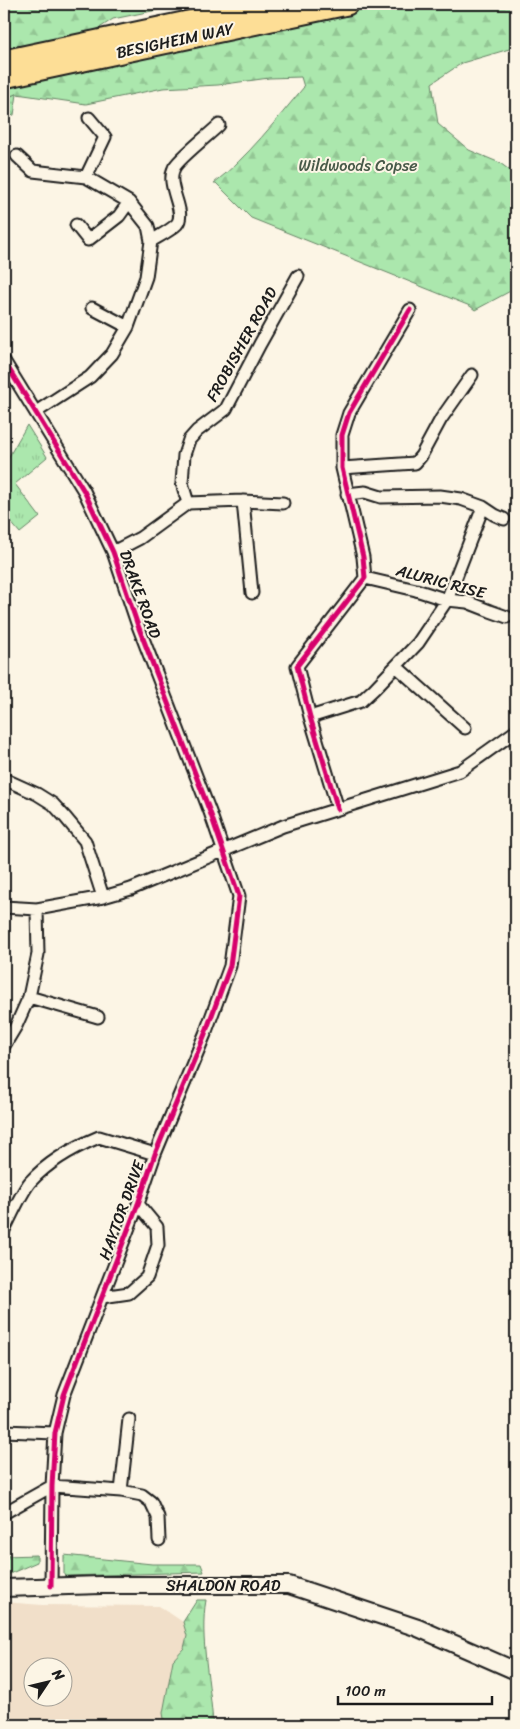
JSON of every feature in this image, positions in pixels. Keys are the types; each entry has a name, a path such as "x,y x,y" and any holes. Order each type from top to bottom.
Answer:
{"highway":[{"name":"BESIGHEIM WAY","path":"4,62 275,4"},
{"name":"BESIGHEIM WAY","path":"4,77 347,4"}],"street":[{"path":"86,177 105,137 89,118"},
{"path":"151,241 177,223 180,214 172,190 171,176 174,167 218,125"},
{"path":"17,156 33,171 86,177 129,202 148,226 151,241 146,276 128,327 112,354 90,377 36,412"},
{"path":"76,225 88,240 120,216 129,202"},
{"name":"FROBISHER ROAD","path":"188,503 182,483 184,455 189,440 197,431 226,409 298,276"},
{"path":"92,308 128,327"},
{"path":"338,809 310,717 297,666 365,578 363,557 342,468 342,435 349,413 410,310"},
{"name":"DRAKE ROAD","path":"4,361 84,492 112,552 137,623 224,850"},
{"path":"342,468 415,462 421,456 441,419 472,375"},
{"path":"347,494 365,492 381,497 440,496 462,499 482,507 494,516 504,519"},
{"path":"243,501 252,594"},
{"path":"112,552 140,538 188,503 243,501 283,503"},
{"path":"310,717 361,700 418,643 447,600 482,507"},
{"name":"ALURIC RISE","path":"365,578 416,590 447,600 466,602 507,616"},
{"path":"396,666 465,728"},
{"path":"4,907 37,909 103,898 131,890 283,826 460,771 516,731"},
{"path":"4,779 34,792 53,804 66,817 85,841 103,898"},
{"name":"HAYTOR DRIVE","path":"51,1586 52,1486 55,1433 64,1395 138,1204 154,1154 230,966 239,896 224,850"},
{"path":"4,1046 16,1026 28,997 38,954 37,909"},
{"path":"28,997 98,1017"},
{"path":"4,1230 30,1182 61,1156 84,1143 99,1137 154,1154"},
{"path":"102,1297 129,1293 147,1277 158,1245 157,1227 138,1204"},
{"path":"121,1491 129,1419"},
{"path":"4,1431 55,1433"},
{"path":"4,1513 52,1486 121,1491 142,1495 151,1502 158,1517 159,1540"},
{"name":"SHALDON ROAD","path":"4,1588 101,1585 289,1585 418,1628 516,1671"}],"shaded area":[{"path":"4,1602 42,1605 159,1606 183,1622 187,1636 184,1648 173,1660 163,1713 165,1725 4,1725"}],"green space":[{"path":"4,4 186,4 113,19 86,37 4,54"},
{"name":"Wildwoods Copse","path":"378,4 516,4 516,47 462,63 432,83 438,124 469,150 500,163 516,175 516,288 475,310 470,306 251,218 214,183 250,150 304,87 301,77 269,78 218,85 163,88 86,104 17,94 4,98 4,86"},
{"path":"17,94 14,115 4,118 4,98"},
{"path":"27,425 47,457 15,484 40,517 20,533 4,514 4,465"},
{"path":"37,1555 37,1562 4,1575 4,1556"},
{"path":"64,1555 152,1564 201,1564 204,1572 65,1576"},
{"path":"197,1600 206,1600 204,1630 213,1725 165,1725 163,1713 173,1660 184,1648 187,1636 183,1622"}],"cycle path":[{"path":"338,809 310,717 297,666 365,578 363,557 342,468 342,435 349,413 410,310"},
{"path":"4,361 84,491 113,552 137,623 210,812 239,896 230,966 205,1034 155,1154 138,1204 64,1395 55,1433 52,1486 51,1586"}]}
